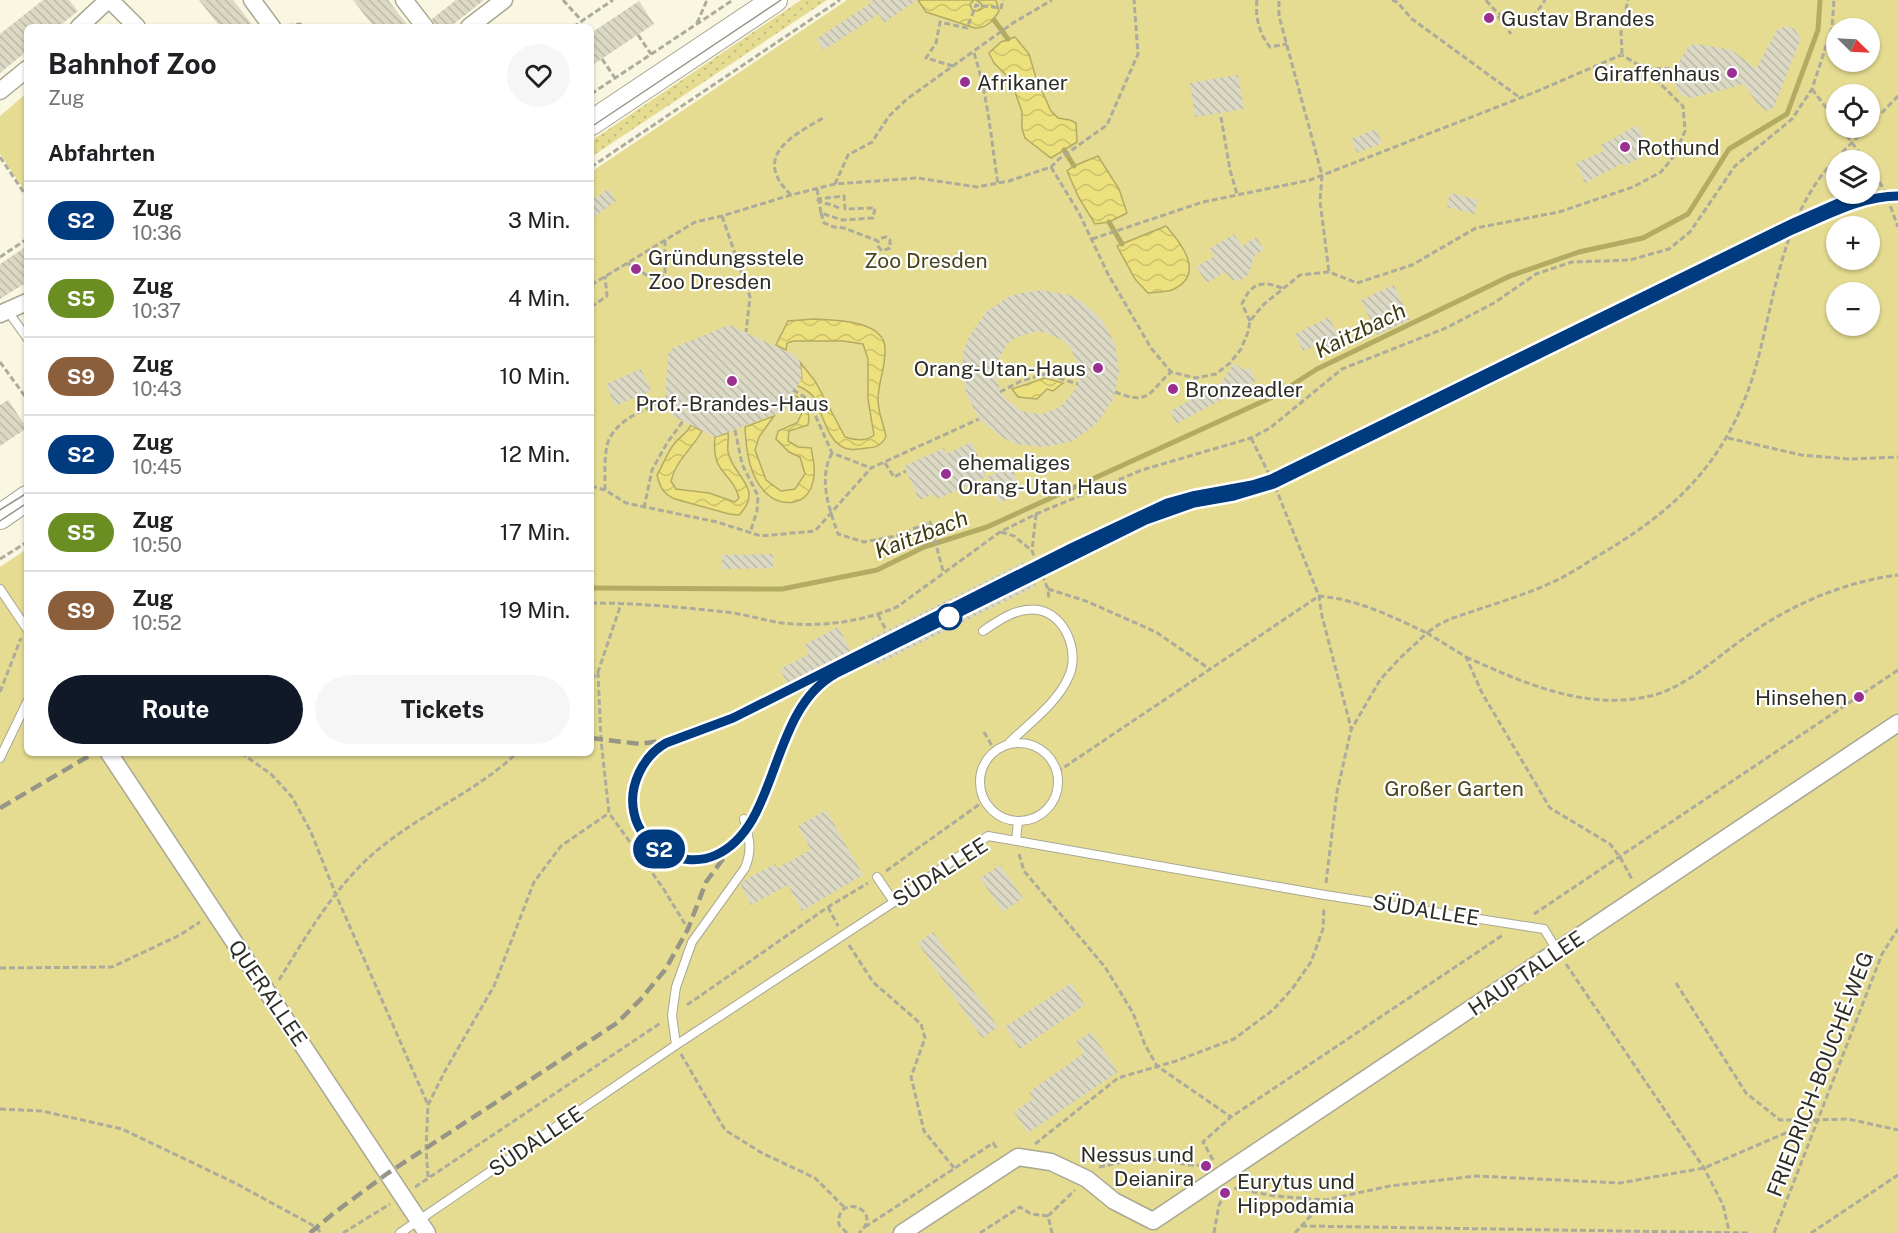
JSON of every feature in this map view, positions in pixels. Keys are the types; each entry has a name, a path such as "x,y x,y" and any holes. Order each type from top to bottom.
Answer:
{"main road":[{"path":"594,121 775,0"},
{"path":"0,517 24,500"}],"street":[{"path":"82,24 109,0 134,24"},
{"path":"252,0 270,24"},
{"path":"404,0 423,24"},
{"path":"473,24 504,0"},
{"path":"0,91 24,71"},
{"path":"3,312 24,303"},
{"name":"HAUPTALLEE","path":"1012,1161 1051,1162 1087,1179 1113,1201 1154,1227 1898,723"},
{"name":"QUERALLEE","path":"111,756 423,1227"},
{"path":"902,1233 1012,1161"}],"lane":[{"path":"3,312 24,335"},
{"path":"0,589 24,625"},
{"path":"983,631 1005,616 1037,609 1050,614 1059,622 1069,637 1073,657 1071,673 1060,694 1007,744 995,751 986,761 980,774 980,788 984,801 998,816 1018,821 1030,820 1041,815 1056,796 1057,772 1044,751 1020,742 1007,744"},
{"path":"0,758 24,708"},
{"path":"676,1045 672,1015 676,987 692,942 744,868 750,855 750,841 744,819"},
{"path":"1016,841 1018,821"},
{"name":"SÜDALLEE","path":"400,1233 423,1227 676,1045 894,902 988,836 1325,895 1544,929 1558,952"},
{"path":"877,877 894,902"}],"path":[{"path":"563,0 582,21"},
{"path":"578,24 614,0"},
{"path":"697,23 707,0"},
{"path":"594,92 733,0"},
{"path":"594,164 840,0"},
{"path":"953,66 926,58 936,43 940,22 967,28 976,5 1001,8 1003,0"},
{"path":"835,184 848,155 872,142 889,116 901,105 1013,24 1052,0"},
{"path":"594,283 695,222 791,195 835,184 916,178 977,187 998,184 1051,167 1107,125 1138,54 1134,0"},
{"path":"1257,0 1256,14 1264,40 1270,47 1287,44"},
{"path":"1278,0 1287,44 1322,175 1320,201 1329,272"},
{"path":"1392,0 1398,1 1412,19 1519,98"},
{"path":"1486,0 1511,33"},
{"path":"1497,15 1511,21 1523,20 1537,13 1545,0"},
{"path":"1622,55 1621,32 1628,0"},
{"path":"594,603 729,612 792,624 849,623 878,615 897,606 1000,532 1036,514 1142,470 1251,438 1270,429 1341,369 1446,328 1494,303 1536,274 1572,262 1630,260 1669,249 1690,232 1735,165 1792,118 1812,89 1832,28 1834,0"},
{"path":"638,35 651,54"},
{"path":"974,52 989,112 998,184"},
{"path":"1051,167 1079,213 1108,273 1151,348 1171,372 1196,378 1216,374 1230,363 1241,349 1250,321 1282,288 1300,275 1329,272 1357,282 1412,265 1476,228 1559,212 1633,187 1662,172 1674,156 1685,131 1683,106 1645,69 1622,55"},
{"path":"1092,239 1203,202 1310,180 1622,55"},
{"path":"602,59 615,78"},
{"path":"1645,69 1677,68"},
{"path":"1812,89 1826,108"},
{"path":"1880,115 1898,96"},
{"path":"1221,117 1230,170 1237,194"},
{"path":"791,195 779,183 774,166 780,147 796,134 823,118"},
{"path":"1849,138 1857,150"},
{"path":"860,1233 993,1143 1012,1161 1118,1078 1176,1061 1234,1039 1273,1010 1292,989 1311,962 1323,929 1337,792 1351,730 1380,681 1400,658 1438,625 1553,582 1620,543 1663,511 1699,478 1728,438 1742,407 1754,372 1795,222 1814,187 1856,138"},
{"path":"0,157 24,193"},
{"path":"1880,183 1898,227"},
{"path":"817,189 817,199 824,223 878,241"},
{"path":"817,199 844,196 845,209 875,208 873,218 842,220 820,213"},
{"path":"817,199 840,209"},
{"path":"722,216 750,297 746,332"},
{"path":"886,237 890,240 890,248 882,251 878,246 878,241 886,237"},
{"path":"627,262 653,279 665,275 665,239"},
{"path":"0,257 24,241"},
{"path":"594,305 607,296 605,276"},
{"path":"1250,321 1242,304 1246,294 1256,285 1268,283 1282,288"},
{"path":"0,362 24,395"},
{"path":"1115,392 1127,396 1145,397 1158,387 1171,372"},
{"path":"1000,392 1021,381 1045,374 1078,384"},
{"path":"793,390 808,399 832,453 871,468"},
{"path":"605,490 608,441 624,421 641,410 665,401"},
{"path":"594,487 605,490 626,503 717,522 761,536 815,531 871,468 979,419"},
{"path":"644,508 652,470 683,421"},
{"path":"735,430 742,464 758,496 757,511 750,533"},
{"path":"1251,438 1274,484 1319,596 1351,730"},
{"path":"1728,438 1801,455 1850,459 1898,458"},
{"path":"832,453 826,463 825,489 838,534 864,542 896,536 930,522 943,571"},
{"path":"885,463 894,477 906,471"},
{"path":"1032,551 1036,514"},
{"path":"1000,532 1014,536 1032,551 1048,589 1050,614"},
{"path":"0,559 24,544"},
{"path":"1057,772 1319,596 1338,597 1381,612 1428,633 1466,657 1522,682 1566,695 1596,700 1621,700 1652,696 1676,687 1750,634 1792,608 1851,584 1898,575"},
{"path":"1048,589 1086,601 1156,632 1211,670"},
{"path":"621,603 598,672 601,740 609,813 663,888 688,929 692,942"},
{"path":"878,615 886,630"},
{"path":"0,692 24,633"},
{"path":"1466,657 1482,693 1550,808 1610,844 1620,857 1641,896"},
{"path":"594,676 598,672"},
{"path":"984,732 995,751"},
{"path":"246,756 270,774 292,797 311,831 336,895 428,1105 428,1177"},
{"path":"269,995 316,922 366,860 384,844 500,769 514,756"},
{"path":"343,1233 403,1196 828,907 877,877 984,801"},
{"path":"428,1105 494,986 534,882 561,846 609,813"},
{"path":"1016,841 1023,871 1105,966 1133,1013 1145,1045 1157,1066 1231,1117"},
{"path":"828,907 873,982 921,1024 925,1038 911,1077 924,1131 955,1169"},
{"path":"0,968 112,967 180,935 215,913"},
{"name":"FRIEDRICH-BOUCHÉ-WEG","path":"1774,1233 1882,954 1898,929"},
{"path":"1558,952 1704,1168 1723,1205 1729,1232"},
{"path":"1676,983 1746,1093 1780,1120 1848,1119 1898,1130"},
{"path":"676,1045 725,1130 762,1153 815,1178 845,1208"},
{"path":"0,1109 42,1111 122,1129 235,1183 316,1227 321,1233"},
{"path":"1214,1233 1220,1205 1228,1187 1274,1196 1325,1200 1390,1186 1476,1176 1620,1183 1704,1168 1816,1120"},
{"path":"1048,1216 1099,1167 1146,1159 1190,1166 1215,1164"},
{"path":"1811,1233 1898,1175"},
{"path":"1296,1233 1325,1200"},
{"path":"847,1233 841,1228 838,1220 845,1208 854,1206 863,1210 867,1218 866,1227"},
{"path":"980,1233 1020,1207 1031,1214 1048,1216"},
{"path":"1048,1216 1052,1233"},
{"path":"1301,1226 1751,1233"}],"green space":[{"path":"801,0 827,0 594,155 594,139"},
{"name":"Großer Garten","path":"847,0 1898,0 1898,1233 0,1233 0,567 24,551 24,756 594,756 594,170"},
{"path":"24,96 24,190 0,154 0,116"}],"water":[{"path":"918,0 974,0 970,4 972,10 977,11 982,8 981,3 976,0 996,0 999,11 989,23 975,28 926,12"},
{"path":"1015,37 1029,54 1036,78 1051,111 1058,118 1076,123 1077,142 1051,158 1025,138 1022,129 1022,112 1011,80 994,63 989,53 1001,42"},
{"path":"1098,156 1119,189 1127,213 1109,222 1095,224 1079,198 1067,171"},
{"path":"1166,226 1188,259 1188,276 1182,284 1172,290 1148,293 1135,279 1117,246"},
{"path":"814,319 845,321 868,327 883,339 885,355 878,400 886,437 878,445 855,449 841,446 827,428 813,397 807,390 796,385 802,378 800,362 815,381 845,437 864,440 874,435 868,399 868,359 863,344 843,341 793,341 787,343 786,350 776,345 788,321"},
{"path":"1045,378 1063,383 1053,391 1047,389 1037,399 1018,397 1012,389"},
{"path":"792,394 806,406 809,420 808,425 789,431 788,441 798,447 811,448 814,473 806,495 801,500 787,503 772,498 756,479 748,453 745,427 774,416 759,437 755,450 766,480 781,491 795,489 805,474 800,457 789,452 776,439 778,431 797,423 802,413 799,406 789,401"},
{"path":"691,425 702,431 680,461 671,481 676,489 709,493 735,502 739,498 736,489 716,459 715,437 728,433 728,450 731,461 745,483 749,497 739,515 675,499 661,487 657,475 676,441 688,431"}],"building":[{"path":"43,0 69,0 78,11 62,24 24,24 24,53 0,73 0,34"},
{"path":"199,0 233,0 252,24 218,24"},
{"path":"353,0 388,0 407,24 372,24"},
{"path":"456,0 484,0 454,24 434,24 432,19"},
{"path":"869,0 917,0 884,23 879,14 824,50 816,39 871,3"},
{"path":"639,1 654,24 594,64 594,31"},
{"name":"Giraffenhaus","path":"1786,26 1794,29 1801,38 1774,107 1767,111 1758,105 1744,84 1692,98 1681,95 1676,87 1675,77 1680,60 1689,46 1696,44 1732,50 1756,69 1777,30"},
{"path":"1238,75 1244,109 1195,117 1190,83"},
{"name":"Rothund","path":"1637,125 1650,149 1642,153 1644,156 1624,166 1623,163 1585,183 1576,163 1604,151 1601,145"},
{"path":"1376,129 1382,143 1357,153 1351,139"},
{"path":"608,189 616,201 594,217 594,199"},
{"path":"1450,193 1478,200 1474,214 1447,207"},
{"path":"1234,234 1242,246 1256,237 1264,249 1255,255 1248,275 1239,281 1232,280 1225,272 1207,283 1196,267 1215,256 1209,249"},
{"path":"24,248 24,284 0,299 0,264"},
{"path":"1394,285 1410,320 1377,335 1361,300"},
{"name":"Orang-Utan-Haus","path":"1041,290 1069,295 1081,301 1102,320 1115,344 1119,372 1113,400 1096,424 1073,441 1045,447 1016,444 1003,438 979,419 966,393 962,364 964,349 970,335 987,311 1012,295","holes":["1034,332 1044,332 1062,340 1070,347 1078,365 1078,384 1060,407 1042,414 1023,412 1000,392 996,372 997,362 1007,344 1015,338"]},
{"path":"1329,317 1338,336 1335,337 1338,344 1322,352 1318,344 1303,351 1295,334"},
{"name":"Prof.-Brandes-Haus","path":"729,325 795,355 800,362 802,378 783,411 715,437 673,416 667,410 665,401 668,354 673,348"},
{"path":"1234,363 1244,370 1249,367 1256,381 1176,424 1170,411 1221,383"},
{"path":"641,369 651,391 615,406 606,384"},
{"path":"8,400 24,424 24,430 0,446 0,405"},
{"name":"ehemaliges Orang-Utan Haus","path":"972,442 987,477 937,499 934,494 919,500 904,466 944,448 946,454"},
{"path":"1011,466 1022,493 999,503 987,477"},
{"path":"773,554 773,568 722,569 722,555"},
{"path":"1024,562 1036,586 874,666 863,642"},
{"path":"838,627 852,653 789,687 780,669 809,654 804,645"},
{"path":"826,810 863,875 802,911 788,885 751,905 741,885 743,881 775,864 777,868 811,850 798,826"},
{"path":"1000,865 1023,898 1003,912 980,878"},
{"path":"933,932 998,1027 982,1038 918,943"},
{"path":"1071,983 1085,1005 1020,1049 1005,1027"},
{"path":"1091,1032 1118,1072 1028,1133 1014,1112 1033,1099 1029,1092 1084,1053 1076,1042"}],"waterway":[{"name":"Kaitzbach","path":"594,588 782,589 877,570 924,547 987,527 1275,396 1317,369 1510,276 1579,252 1643,238 1688,214 1729,149 1787,114 1818,30 1820,0"},
{"path":"994,20 1008,39"},
{"path":"1064,150 1074,166"},
{"path":"1109,222 1122,244"}],"tram line":[{"path":"594,125 781,0"},
{"path":"0,510 24,495"},
{"path":"0,521 24,505"}],"railway":[{"path":"310,1233 388,1173 617,1023 640,1000 665,970 688,929 706,882 754,817 796,712 823,680 1146,520 1194,503 1235,496 1274,484 1793,230 1857,203 1898,196"},
{"path":"727,848 699,859 675,858 655,847 641,829 634,807 635,784 645,762 666,743 733,718 829,668"},
{"path":"594,738 640,744 666,740"},
{"path":"0,808 89,756"}],"train":[{"name":"S2","path":"1880,197 1898,196"},
{"name":"S2","path":"1836,204 1271,479 1167,503 1073,547 733,718 680,736 659,746 641,767 635,784 634,814 642,831 653,845 669,856 686,861 714,856 732,845 754,817 796,712 808,694 835,674 1146,520 1194,503 1234,496 1274,484 1792,230 1853,204"}],"place":[{"name":"Gustav Brandes","path":"1489,18"},
{"name":"Giraffenhaus","path":"1732,73"},
{"name":"Afrikaner","path":"965,82"},
{"name":"Rothund","path":"1625,147"},
{"name":"Gründungsstele Zoo Dresden","path":"636,269"},
{"name":"Orang-Utan-Haus","path":"1098,368"},
{"name":"Prof.-Brandes-Haus","path":"732,381"},
{"name":"Bronzeadler","path":"1173,389"},
{"name":"ehemaliges Orang-Utan Haus","path":"946,474"},
{"name":"Hinsehen","path":"1859,697"},
{"name":"Nessus und Deianira","path":"1206,1166"},
{"name":"Eurytus und Hippodamia","path":"1225,1193"}],"park label":[{"name":"Zoo Dresden","path":"926,260"}]}
